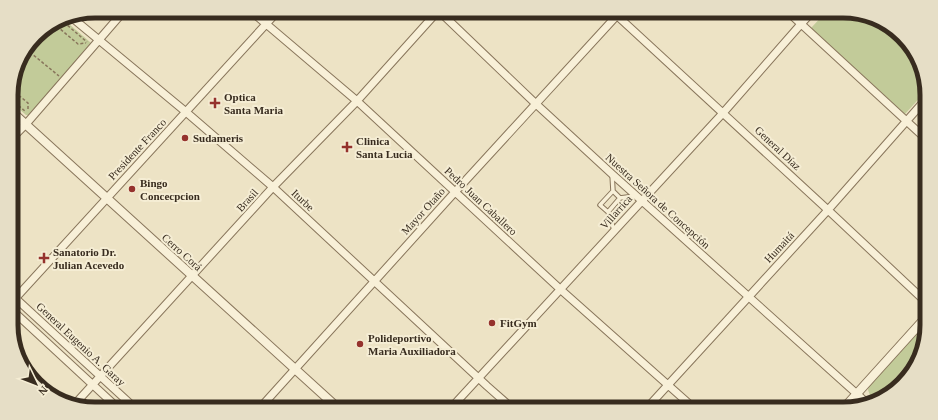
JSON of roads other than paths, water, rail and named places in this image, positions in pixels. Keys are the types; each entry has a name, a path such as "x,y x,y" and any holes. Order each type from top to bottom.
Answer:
{"street":[{"path":"18,132 118,18"},
{"name":"Pedro Juan Caballero","path":"259,18 357,101 560,289 687,402"},
{"name":"Presidente Franco","path":"18,293 272,18"},
{"name":"Brasil","path":"78,400 273,187 357,101 432,18"},
{"name":"Nuestra Señora de Concepción","path":"445,18 612,174 864,399"},
{"name":"Mayor Otaño","path":"265,402 613,18"},
{"name":"General Díaz","path":"622,18 920,297"},
{"path":"795,18 920,133"},
{"name":"Villarrica","path":"456,402 614,230 639,198 722,113 807,18"},
{"name":"Iturbe","path":"76,21 186,112 273,187 505,402"},
{"name":"Humaitá","path":"652,402 828,210 920,106"},
{"name":"Cerro Corá","path":"18,117 331,402"},
{"name":"General Eugenio A. Garay","path":"18,303 128,402"},
{"name":"General Eugenio A. Garay","path":"18,316 111,402"},
{"path":"850,402 920,324"}],"lane":[{"path":"612,174 613,191 620,198 639,198"},
{"path":"613,191 600,205 608,212 614,230"},
{"path":"608,212 620,198"}],"place":[{"name":"Optica Santa Maria","path":"215,103"},
{"name":"Sudameris","path":"185,138"},
{"name":"Clinica Santa Lucia","path":"347,147"},
{"name":"Bingo Concecpcion","path":"132,189"},
{"name":"Sanatorio Dr. Julian Acevedo","path":"44,258"},
{"name":"FitGym","path":"492,323"},
{"name":"Polideportivo Maria Auxiliadora","path":"360,344"}]}
